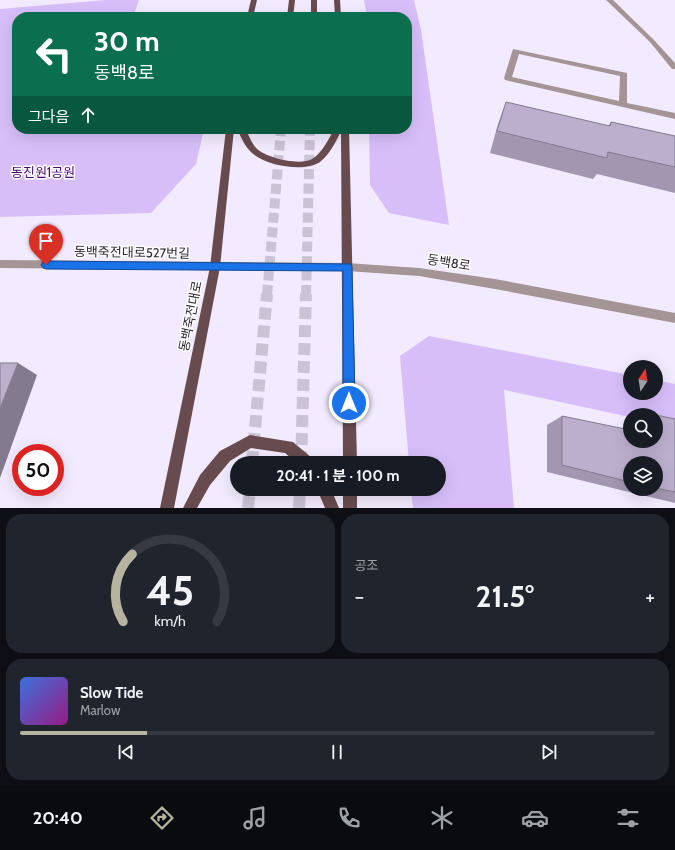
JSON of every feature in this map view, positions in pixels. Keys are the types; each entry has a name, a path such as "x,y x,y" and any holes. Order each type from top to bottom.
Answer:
{"main road":[{"path":"251,12 254,0"},
{"path":"291,12 292,0"},
{"path":"314,0 314,12"},
{"path":"337,0 338,12"},
{"name":"동백죽전대로","path":"167,508 215,267 229,134"},
{"path":"244,134 255,152 276,162 302,164 315,161 332,142 336,134"},
{"path":"345,134 350,456"},
{"path":"190,508 205,480 225,456 250,441 288,447 299,456"},
{"path":"327,496 332,508"},
{"path":"350,496 350,508"}],"street":[{"path":"607,0 674,64"},
{"path":"623,104 624,74 516,51 508,78 675,116"},
{"name":"동백죽전대로527번길","path":"0,264 215,267"},
{"name":"동백8로","path":"215,267 348,267 419,272 503,285 675,318"}],"green space":[{"name":"동진원1공원","path":"106,0 139,0 135,12 12,12 12,134 203,134 196,164 151,213 0,217 0,9"},
{"path":"364,0 414,0 421,30 449,225 389,213 370,185 369,134 412,134 412,12 366,12"},
{"path":"429,336 623,374 623,400 663,400 663,381 675,384 675,427 663,424 663,408 623,408 623,416 504,390 514,508 413,508 412,496 446,496 446,456 408,456 400,356"}],"building":[{"path":"506,102 610,126 611,122 675,136 675,167 608,152 607,158 497,131"},
{"path":"0,363 18,363 0,408"},
{"path":"562,416 623,429 623,448 663,448 663,416 675,419 675,492 663,489 663,456 623,456 623,480 562,465"}],"tunnel":[{"path":"267,295 281,134"},
{"path":"306,295 310,134"},
{"path":"253,456 267,294"},
{"path":"301,456 306,294"},
{"path":"248,508 249,496"},
{"path":"299,508 300,496"}],"route":[{"path":"46,265 348,267 349,403"}]}
